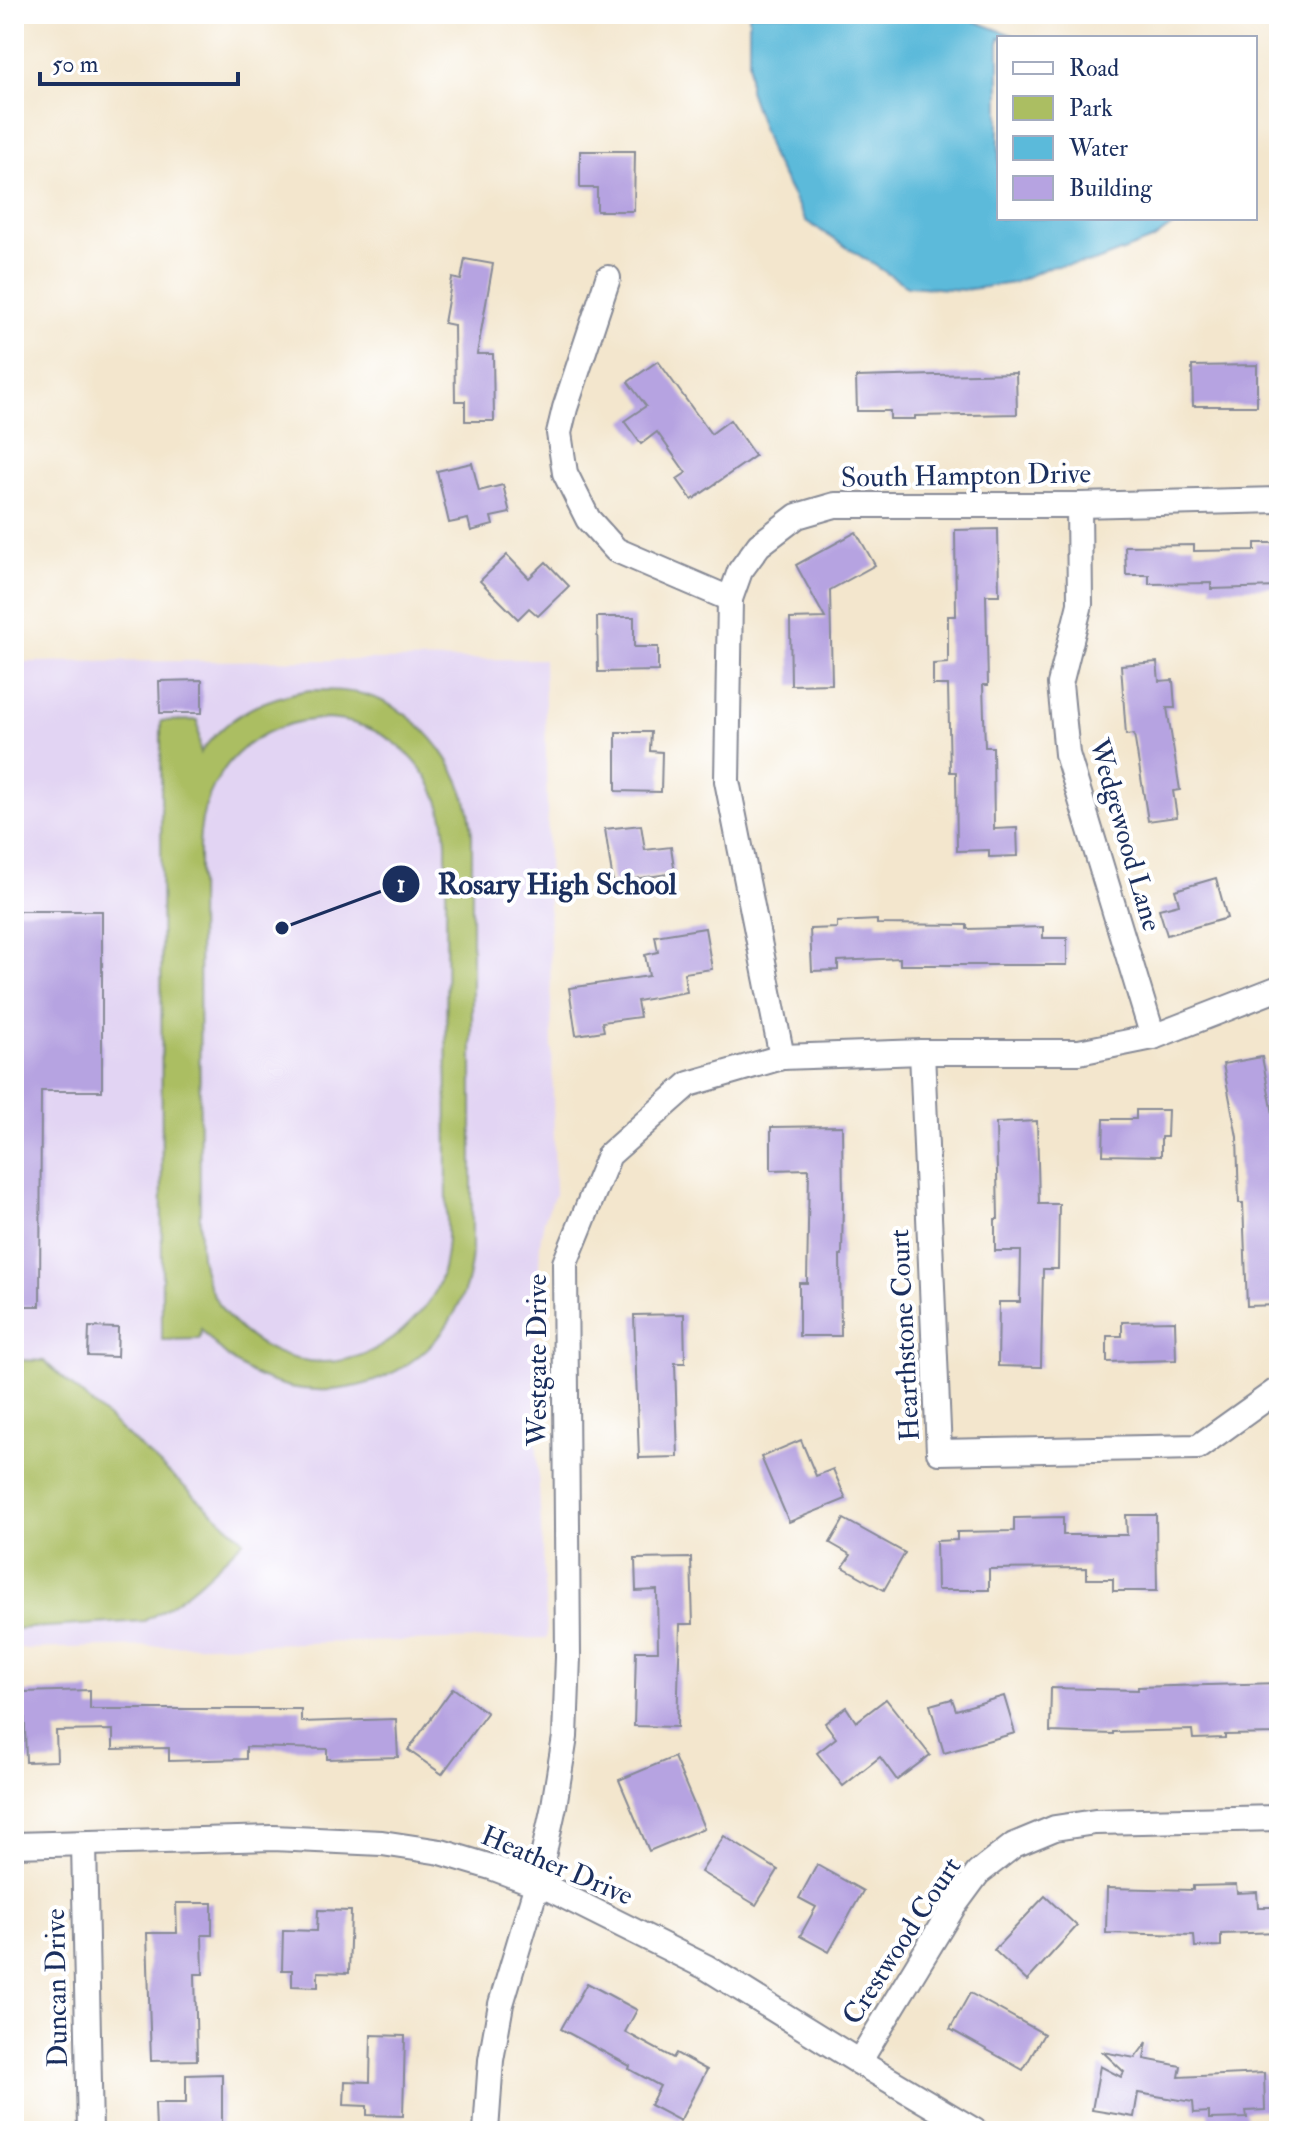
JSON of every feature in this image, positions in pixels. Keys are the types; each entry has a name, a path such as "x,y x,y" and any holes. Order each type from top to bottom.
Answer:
{"street":[{"path":"608,278 559,433 565,473 588,519 616,550 730,599"},
{"name":"South Hampton Drive","path":"782,1057 727,781 730,599 740,571 759,545 797,516 835,505 1079,505 1279,500"},
{"name":"Wedgewood Lane","path":"1079,505 1080,604 1060,684 1067,754 1153,1037"},
{"name":"Westgate Drive","path":"486,2131 491,2060 501,2004 537,1884 565,1737 568,1657 565,1263 609,1155 689,1084 782,1057 922,1052 1079,1052 1153,1037 1279,988"},
{"name":"Hearthstone Court","path":"922,1052 939,1452 1198,1447 1279,1389"},
{"name":"Crestwood Court","path":"859,2062 953,1907 978,1873 1014,1845 1055,1828 1095,1822 1279,1818"},
{"name":"Heather Drive","path":"14,1845 273,1838 382,1843 441,1852 537,1884 706,1967 975,2131"},
{"name":"Duncan Drive","path":"84,1844 90,2131"}],"shaded area":[{"path":"544,659 555,1194 544,1220 540,1242 535,1367 547,1638 14,1649 14,662"}],"green space":[{"path":"310,690 366,695 387,703 425,731 440,749 463,791 472,836 472,1250 465,1288 450,1321 427,1348 399,1370 366,1384 330,1390 294,1388 257,1376 227,1356 201,1329 200,1339 162,1340 161,721 198,720 200,753 223,728 248,710 277,698","holes":["329,719 375,731 412,758 426,776 443,819 446,843 447,1238 438,1286 412,1321 392,1339 370,1352 322,1362 275,1352 253,1339 219,1305 203,1266 200,1244 199,847 202,820 221,773 255,739 277,728 302,721"]},
{"path":"18,1360 44,1361 244,1540 185,1594 144,1621 14,1629 14,1364"}],"water":[{"path":"749,14 955,14 1015,36 997,36 997,220 1180,220 1154,239 1094,262 1049,267 1013,283 964,290 907,286 806,221 772,157 749,90"}],"building":[{"path":"580,151 635,151 634,211 597,211 597,188 580,188"},
{"path":"465,259 493,264 477,354 493,354 494,421 465,421 465,401 455,401 454,325 444,323 452,278 461,280"},
{"path":"658,361 711,434 730,420 755,456 692,500 677,479 686,473 657,432 641,444 624,421 646,406 628,382"},
{"path":"1257,365 1257,406 1193,406 1192,366"},
{"path":"1016,373 1017,414 890,419 890,411 857,411 856,377"},
{"path":"472,463 479,491 503,485 510,513 491,517 493,525 471,531 468,519 449,523 437,471"},
{"path":"998,529 999,595 986,595 988,685 983,685 985,747 993,747 994,829 1017,828 1018,856 989,857 989,850 957,851 956,772 950,772 948,685 933,685 933,664 948,663 948,616 956,616 955,530"},
{"path":"856,532 875,565 830,590 832,684 791,685 790,619 825,618 796,565"},
{"path":"1255,543 1279,543 1279,587 1211,589 1211,583 1149,584 1149,575 1126,575 1125,546 1194,545 1194,551 1255,550"},
{"path":"507,555 529,578 546,562 569,586 538,616 529,608 518,619 480,581"},
{"path":"597,617 634,617 634,647 658,647 658,671 598,672"},
{"path":"1157,662 1159,681 1173,680 1175,708 1167,708 1180,790 1173,791 1177,817 1148,821 1134,734 1126,735 1121,665"},
{"path":"202,680 202,713 160,713 159,681"},
{"path":"616,732 651,732 650,751 662,752 661,792 616,791"},
{"path":"641,825 645,850 671,847 675,873 613,882 605,829"},
{"path":"1216,878 1227,918 1167,935 1159,909 1179,904 1175,890"},
{"path":"14,911 102,911 102,1091 41,1091 40,1306 14,1306"},
{"path":"877,920 877,924 967,925 967,929 1043,927 1043,938 1067,938 1067,965 900,965 900,958 838,961 838,970 812,971 810,929 837,928 837,922"},
{"path":"705,928 712,969 684,973 687,992 637,1001 640,1017 602,1022 604,1031 576,1035 569,988 649,976 645,955 658,952 655,936"},
{"path":"1262,1057 1276,1129 1279,1305 1247,1306 1237,1137 1223,1064"},
{"path":"1136,1110 1168,1110 1167,1137 1161,1137 1161,1156 1103,1155 1104,1119 1136,1119"},
{"path":"1037,1121 1039,1204 1059,1204 1058,1269 1043,1269 1041,1367 998,1366 999,1302 1020,1302 1021,1251 995,1251 995,1219 998,1219 996,1123"},
{"path":"842,1126 841,1336 799,1336 799,1283 807,1283 809,1169 771,1170 771,1127"},
{"path":"684,1314 685,1363 675,1363 678,1457 639,1458 634,1315"},
{"path":"1175,1321 1176,1360 1107,1362 1107,1336 1122,1336 1122,1322"},
{"path":"89,1327 118,1328 117,1357 88,1356"},
{"path":"801,1440 816,1476 833,1469 846,1499 789,1522 761,1457"},
{"path":"1126,1515 1156,1515 1157,1591 1113,1591 1113,1579 1087,1579 1087,1568 989,1569 989,1590 937,1590 936,1541 957,1540 957,1532 1014,1531 1014,1518 1063,1517 1063,1535 1127,1535"},
{"path":"844,1519 905,1553 884,1590 843,1567 851,1555 830,1543"},
{"path":"691,1558 693,1624 680,1624 677,1727 634,1726 636,1651 658,1651 657,1590 636,1591 635,1559"},
{"path":"1279,1683 1278,1734 1193,1739 1192,1730 1113,1734 1050,1732 1051,1688 1138,1690 1138,1687"},
{"path":"453,1688 487,1713 442,1774 408,1750"},
{"path":"90,1690 90,1709 301,1709 301,1722 396,1719 398,1757 327,1759 327,1749 246,1747 246,1759 169,1761 169,1748 113,1749 113,1730 56,1731 57,1761 26,1762 24,1692"},
{"path":"1004,1696 1015,1733 944,1753 930,1705 952,1699 956,1710"},
{"path":"886,1699 930,1755 897,1780 880,1757 843,1786 817,1753 836,1738 825,1723 846,1707 856,1722"},
{"path":"674,1757 704,1828 649,1851 619,1780"},
{"path":"724,1836 778,1870 756,1905 701,1872"},
{"path":"817,1865 863,1891 829,1952 800,1936 816,1907 799,1898"},
{"path":"1236,1885 1237,1893 1257,1892 1258,1907 1279,1907 1279,1932 1221,1934 1221,1946 1195,1947 1194,1935 1106,1933 1107,1888 1193,1890 1193,1886"},
{"path":"1045,1896 1077,1926 1027,1981 994,1950"},
{"path":"176,1903 212,1903 212,1935 202,1935 203,1974 195,1974 197,2060 151,2061 147,1933 177,1933"},
{"path":"318,1910 351,1911 349,1973 318,1972 318,1987 292,1986 292,1970 282,1970 283,1930 317,1931"},
{"path":"587,1983 637,2010 625,2032 673,2058 676,2053 707,2070 680,2121 650,2105 660,2086 561,2029"},
{"path":"970,1993 1044,2034 1023,2070 950,2029"},
{"path":"371,2035 405,2036 403,2116 367,2115 367,2106 344,2105 345,2081 370,2082"},
{"path":"1147,2042 1144,2059 1181,2066 1179,2077 1264,2073 1265,2110 1246,2111 1247,2118 1209,2119 1209,2112 1194,2113 1193,2102 1138,2093 1134,2117 1092,2110 1100,2066 1121,2077 1124,2072 1103,2052 1135,2058"},
{"path":"222,2074 222,2131 156,2131 155,2103 186,2103 186,2075"}],"place":[{"name":"Rosary High School","path":"282,928"}]}
